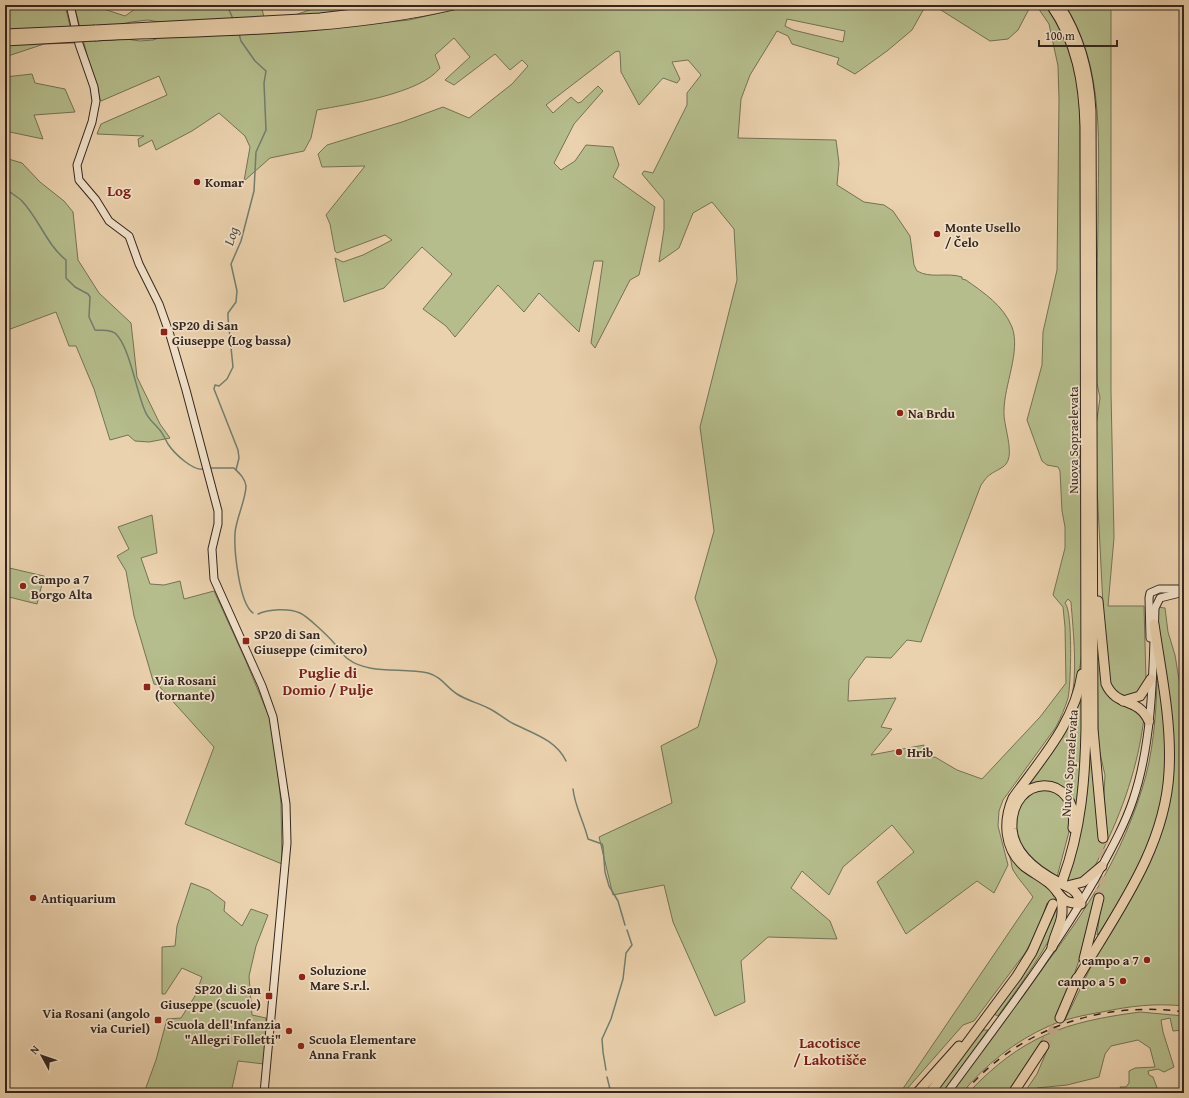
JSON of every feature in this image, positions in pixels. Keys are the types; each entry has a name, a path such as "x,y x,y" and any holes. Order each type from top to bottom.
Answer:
{"highway":[{"path":"320,22 422,5"},
{"path":"5,34 95,33 320,22 392,16 453,5"},
{"name":"Nuova Sopraelevata","path":"1051,5 1062,23 1074,51 1082,80 1085,112 1086,720 1083,790 1075,840 1068,864 1065,883"},
{"name":"Nuova Sopraelevata","path":"1059,5 1068,20 1085,64 1090,95 1092,142 1093,729 1103,838"},
{"path":"5,41 95,33"},
{"path":"1092,488 1096,580 1106,684 1111,694 1122,701 1140,708 1148,721"},
{"path":"1075,983 1149,854 1158,830 1165,803 1169,773 1170,741 1154,624"},
{"path":"1081,904 1066,901 1054,887 1026,867 1016,856 1007,834 1007,817 1014,798 1070,716 1078,694 1086,646"},
{"path":"1122,701 1140,696 1151,679"},
{"path":"1068,864 1073,813 1067,798 1054,787 1044,785 1033,787 1023,794 1016,807 1013,817 1014,840 1025,859 1056,881 1065,883 1083,882 1102,866"},
{"path":"1065,883 1076,892 1081,904"},
{"path":"1052,947 1054,937 1063,919 1061,897"},
{"path":"1060,1018 1086,955 1099,898"},
{"path":"930,1093 1009,988 1032,952 1053,904"},
{"path":"918,1093 953,1053 1032,952"},
{"path":"1017,1093 1044,1046"},
{"path":"1013,1093 1032,1066"}],"street":[{"path":"70,5 79,44 94,87 96,101 92,122 77,165 79,180 99,204 109,221 128,236 139,264 159,304 170,335 218,511 218,524 212,548 214,579 262,686 273,717 276,733 286,804 287,843 264,1093"},
{"path":"1152,663 1149,625 1150,593 1159,589 1184,589"},
{"path":"947,1093 1052,947 1081,904 1122,827 1133,799 1140,773 1148,721 1155,608 1160,598 1184,592"}],"green space":[{"path":"5,5 65,5 74,43 44,44 5,57"},
{"path":"74,5 92,5 125,16 141,5 261,5 266,25 318,7 318,5 393,5 320,29 409,20 474,5 767,5 771,9 775,5 926,5 912,30 887,51 855,74 837,64 839,58 792,44 788,36 777,31 750,75 741,99 738,138 836,140 839,163 837,185 864,202 884,205 893,211 910,236 914,265 917,271 928,275 951,275 962,277 962,279 966,280 992,300 1004,312 1012,327 1015,347 1004,411 1009,446 1006,464 988,476 981,485 921,642 907,640 891,658 866,657 849,680 848,701 896,698 881,727 892,729 871,755 924,745 923,753 927,758 935,757 957,770 982,779 1040,717 1066,683 1065,627 1063,607 1053,595 1065,548 1065,527 1062,511 1060,471 1058,467 1047,465 1042,461 1027,420 1042,365 1043,332 1057,270 1058,66 1049,24 1036,5 1046,5 1064,37 1080,94 1081,444 1079,460 1081,490 1082,651 1079,674 1071,706 1003,823 1054,892 1060,907 1060,913 1057,924 1043,951 998,1016 994,1014 1040,945 1058,906 1047,903 1038,930 1025,953 974,1021 963,1025 906,1090 903,1093 900,1093 1033,897 1017,877 1012,868 1004,841 1002,826 1005,810 1012,793 1050,740 1064,718 1069,706 1074,683 1075,669 1071,602 1068,599 1065,603 1068,609 1070,633 1068,698 1056,727 1003,800 999,811 998,826 1008,865 994,893 977,881 906,934 877,882 914,852 892,825 843,867 829,895 802,871 791,888 830,921 837,939 768,937 741,961 745,1002 715,1016 673,922 664,885 613,895 599,837 672,803 661,746 698,727 717,661 695,598 714,531 700,427 737,280 734,229 712,202 693,213 679,248 659,262 664,229 664,200 642,174 644,171 653,173 687,105 687,93 701,75 688,60 672,62 680,79 677,83 663,78 639,105 621,72 620,53 619,51 615,52 546,105 553,113 571,97 578,103 581,102 598,86 603,91 574,124 554,163 561,170 575,161 586,145 613,147 619,165 613,177 655,207 639,275 630,280 595,348 591,343 603,261 594,261 579,332 539,293 524,312 498,285 455,337 446,326 423,309 452,274 422,247 384,288 344,302 335,258 343,262 363,255 392,240 385,235 337,253 335,251 330,224 326,215 365,166 322,167 318,154 327,145 402,122 443,107 469,118 512,84 528,66 522,60 510,70 495,54 454,85 445,80 470,57 454,38 435,55 440,68 430,77 417,85 401,91 365,101 317,110 311,138 304,151 270,158 244,181 250,147 245,136 219,113 192,131 156,150 152,140 139,147 138,139 144,136 97,134 101,124 167,95 159,76 101,101 91,81 87,55","holes":["787,19 845,31 843,42 793,30 785,26","148,20 164,23 196,20 197,25 153,40 140,41 126,39 96,41 95,30"]},
{"path":"933,5 1036,5 1030,7 1018,30 1008,39 990,41"},
{"path":"1065,5 1111,5 1111,392 1114,538 1108,606 1144,606 1146,680 1139,694 1122,697 1111,686 1106,665 1096,467 1096,426 1100,398 1097,383 1099,165 1097,109 1087,55 1078,30"},
{"path":"32,74 35,83 65,89 75,112 34,115 43,139 5,131 5,77"},
{"path":"5,158 22,163 40,182 64,201 73,212 78,260 99,293 131,323 137,377 160,424 170,438 149,442 135,441 128,435 110,440 94,389 76,346 69,346 56,312 5,331"},
{"path":"152,515 157,553 141,558 150,584 164,585 180,581 184,599 214,591 270,719 276,753 281,804 282,864 185,824 214,747 158,685 154,684 134,616 126,571 117,556 129,549 118,527"},
{"name":"Campo a 7 Borgo Alta","path":"5,567 44,576 37,604 5,596"},
{"path":"1157,607 1165,608 1168,632 1175,655 1184,710 1184,1006 1153,1005 1133,1007 1068,1019 1036,1032 1024,1039 991,1063 962,1093 951,1093 1071,929 1105,876 1119,848 1142,789 1149,763 1155,722 1157,681 1160,684 1166,735 1167,760 1165,786 1157,824 1150,843 1131,881 1097,935 1102,898 1096,898 1080,958 1056,1017 1065,1020 1101,946 1143,875 1165,815 1170,793 1174,756"},
{"path":"1097,620 1108,695 1116,702 1133,707 1144,718 1134,771 1123,804 1109,837 1096,864 1087,877 1073,882 1068,882 1062,881 1050,874 1024,853 1018,841 1015,821 1016,814 1023,799 1035,789 1056,791 1067,804 1070,828 1057,877 1067,881 1075,851 1091,743 1107,837 1104,793 1105,775 1098,745"},
{"path":"1081,694 1082,746 1076,812 1072,802 1039,782 1033,783 1024,789"},
{"path":"191,883 209,890 225,902 224,911 242,926 251,909 268,915 256,946 249,976 252,1015 266,1018 264,1064 238,1061 231,1093 144,1093 156,1060 167,1019 181,1018 195,996 202,977 182,968 165,994 162,994 162,947 175,946 177,926"},
{"path":"1140,1012 1184,1016 1184,1032 1183,1030 1173,1031 1170,1018 1161,1020 1163,1032 1174,1067 1164,1072 1158,1069 1148,1071 1149,1075 1153,1077 1159,1093 1123,1093 1120,1087 1126,1087 1129,1083 1129,1071 1135,1068 1155,1067 1150,1048 1138,1040 1111,1046 1105,1054 1099,1077 1067,1085 1037,1088 1037,1093 1024,1093 1037,1074 1051,1041 1044,1046 1044,1037 1007,1093 968,1093 1007,1058 1026,1045 1046,1035 1066,1027 1089,1021"},
{"path":"982,1030 988,1030 942,1093 934,1093"}],"waterway":[{"name":"Log","path":"227,5 233,19"},
{"name":"Log","path":"236,470 239,458 238,450 214,389 215,385 219,386 227,379 233,367 228,313 236,302 237,291 231,264 241,241 254,191 256,152 266,130 264,83 266,71 255,61 241,41 239,34"},
{"path":"5,188 22,201 28,208 48,239 59,254 66,260 66,278 75,287 88,294 90,297 89,317 95,330 112,331 121,341 129,359 142,403 148,416 179,457 195,468 205,469"},
{"path":"208,468 234,468 242,476 246,486 236,527 235,551 238,576 244,599 253,613"},
{"path":"258,614 279,610 295,611 307,618 322,631 346,657 356,664 376,669 418,671 433,675 461,696 544,738 562,754 566,761"},
{"path":"573,789 588,839 602,844 605,872 609,886 618,901 625,925"},
{"path":"606,1070 602,1039 611,1019 623,979 626,953 632,945 627,930"},
{"path":"607,1077 611,1093"}],"tunnel":[{"path":"1099,898 1103,865 1103,838"},
{"path":"1044,1046 1060,1018"}],"railway":[{"path":"964,1093 985,1071 1009,1052 1036,1036 1064,1024 1093,1015 1123,1011 1153,1009 1184,1012"}],"place":[{"name":"Komar","path":"197,182"},
{"name":"Monte Usello / Čelo","path":"937,234"},
{"name":"SP20 di San Giuseppe (Log bassa)","path":"164,332"},
{"name":"Na Brdu","path":"900,413"},
{"name":"Campo a 7 Borgo Alta","path":"23,586"},
{"name":"SP20 di San Giuseppe (cimitero)","path":"246,641"},
{"name":"Via Rosani (tornante)","path":"147,687"},
{"name":"Hrib","path":"899,752"},
{"name":"Antiquarium","path":"33,898"},
{"name":"campo a 7","path":"1147,960"},
{"name":"Soluzione Mare S.r.l.","path":"302,977"},
{"name":"campo a 5","path":"1123,981"},
{"name":"SP20 di San Giuseppe (scuole)","path":"269,996"},
{"name":"Via Rosani (angolo via Curiel)","path":"158,1020"},
{"name":"Scuola dell'Infanzia \"Allegri Folletti\"","path":"289,1031"},
{"name":"Scuola Elementare Anna Frank","path":"301,1046"}],"district":[{"name":"Log","path":"119,191"},
{"name":"Puglie di Domio / Pulje","path":"328,682"},
{"name":"Lacotisce / Lakotišče","path":"830,1052"}]}
